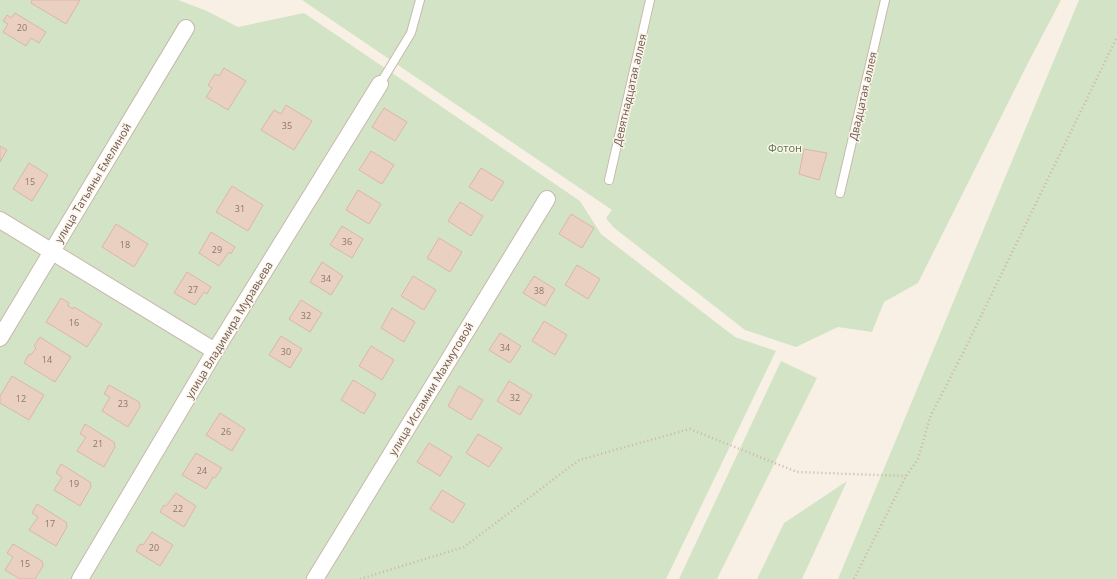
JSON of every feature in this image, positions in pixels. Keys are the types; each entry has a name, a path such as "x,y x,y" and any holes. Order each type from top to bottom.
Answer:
{"street":[{"name":"улица Татьяны Емелиной","path":"0,338 186,28"},
{"name":"улица Владимира Муравьева","path":"80,579 215,351 380,84"},
{"name":"улица Исламии Махмутовой","path":"315,579 547,200"},
{"path":"0,220 215,351"}],"lane":[{"path":"380,84 411,33 420,0"},
{"name":"Девятнадцатая аллея","path":"609,180 650,0"},
{"name":"Двадцатая аллея","path":"840,193 885,0"}],"path":[{"path":"854,579 906,476 918,459 930,417 963,353 1117,37"},
{"path":"360,579 464,547 579,460 690,429 797,472 906,476"}],"green space":[{"path":"0,0 178,0 207,11 238,27 304,13 580,201 601,234 735,337 776,351 666,579 0,579"},
{"name":"Фотон","path":"302,0 1061,0 918,283 884,302 872,332 838,327 796,347 745,330 613,227 606,218 612,210"},
{"path":"1079,0 1117,0 1117,579 838,579"},
{"path":"781,361 817,378 717,579 679,579"},
{"path":"847,481 802,579 757,579 784,523"}],"building":[{"path":"32,0 80,0 66,24 31,3"},
{"path":"15,13 46,32 39,43 31,38 26,46 3,32 8,24 3,21 7,15 11,18"},
{"path":"224,68 246,81 228,110 206,97 212,88 208,85 215,74 219,76"},
{"path":"286,105 312,121 294,150 261,130 274,110 281,114"},
{"path":"384,108 407,122 395,141 372,127"},
{"path":"0,146 7,150 0,162"},
{"path":"804,149 827,153 819,180 799,174"},
{"path":"371,151 394,165 382,184 359,170"},
{"path":"29,163 48,175 32,201 13,189"},
{"path":"481,168 504,182 492,201 469,187"},
{"path":"232,186 263,205 248,231 216,212"},
{"path":"358,190 381,204 369,224 346,210"},
{"path":"460,202 483,216 471,236 448,221"},
{"path":"571,214 594,228 582,248 559,234"},
{"path":"116,224 148,244 134,267 102,247"},
{"path":"342,226 363,239 352,258 330,245"},
{"path":"211,232 235,247 231,254 229,252 219,266 199,253"},
{"path":"439,238 462,252 450,272 427,258"},
{"path":"322,262 343,276 331,295 310,282"},
{"path":"577,265 600,279 588,299 565,285"},
{"path":"187,272 211,287 207,294 204,292 195,305 174,293"},
{"path":"413,276 436,290 424,310 401,296"},
{"path":"534,276 555,289 545,306 523,293"},
{"path":"61,298 69,303 68,306 73,309 74,307 102,324 87,347 46,322"},
{"path":"301,300 322,313 310,332 289,319"},
{"path":"392,308 415,322 404,342 381,328"},
{"path":"544,321 567,335 555,355 532,341"},
{"path":"500,333 521,346 510,363 489,350"},
{"path":"281,336 302,349 290,368 269,355"},
{"path":"40,337 71,357 55,382 24,363 29,354 31,355 36,348 34,346"},
{"path":"371,346 394,360 382,380 359,366"},
{"path":"12,376 44,395 29,420 0,403 0,396"},
{"path":"353,380 376,394 364,414 341,400"},
{"path":"509,381 532,395 520,415 497,401"},
{"path":"109,385 139,402 140,407 128,427 102,411 110,397 104,394"},
{"path":"459,386 483,400 471,420 448,406"},
{"path":"220,413 245,429 232,451 206,435"},
{"path":"85,424 114,442 115,447 104,467 77,451 86,437 80,434"},
{"path":"478,434 502,448 489,467 466,453"},
{"path":"429,443 452,457 440,476 417,462"},
{"path":"196,453 222,468 215,478 213,477 206,489 182,475"},
{"path":"61,464 90,482 91,487 80,506 54,490 62,477 56,473"},
{"path":"442,490 465,504 453,523 430,509"},
{"path":"176,493 196,506 184,527 160,512 164,505 166,506"},
{"path":"37,504 66,522 67,527 56,546 29,530 38,517 32,513"},
{"path":"152,532 173,545 160,566 136,551 140,544 143,545"},
{"path":"13,544 42,561 43,566 35,579 20,579 5,570 13,557 7,553"}]}
